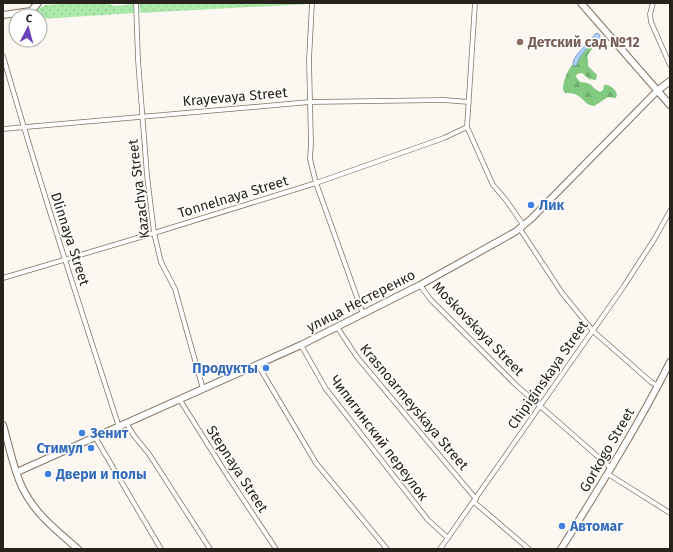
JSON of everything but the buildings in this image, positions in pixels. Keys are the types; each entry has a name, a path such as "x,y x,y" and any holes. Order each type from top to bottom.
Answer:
{"street":[{"path":"3,15 31,11 38,3"},
{"name":"Kazachya Street","path":"136,3 142,116 154,233 161,262 175,289 203,389"},
{"path":"312,3 309,60 310,162 316,183 363,314"},
{"path":"475,3 467,127 493,185 506,200 562,293 593,331 651,382 658,386"},
{"path":"581,3 657,92 670,105"},
{"path":"653,3 650,14 651,22 670,65"},
{"name":"Dlinnaya Street","path":"3,56 23,126 65,260 120,426"},
{"name":"улица Нестеренко","path":"16,472 301,345 420,285 522,227 657,92 670,81"},
{"name":"Krayevaya Street","path":"3,128 310,102 450,100 469,102"},
{"name":"Tonnelnaya Street","path":"3,278 316,183 444,138 467,127"},
{"name":"Chipiginskaya Street","path":"440,549 593,331 655,238 670,211"},
{"name":"Moskovskaya Street","path":"420,285 430,299 487,356 610,471 670,512"},
{"name":"Krasnoarmeyskaya Street","path":"337,327 357,357 475,500 529,549"},
{"name":"Чипигинский переулок","path":"301,345 326,389 428,520 448,538"},
{"name":"Gorkogo Street","path":"562,549 610,471 670,362"},
{"path":"258,365 316,463 387,549"},
{"name":"Stepnaya Street","path":"180,400 226,475 276,549"},
{"path":"126,424 149,454 210,549"},
{"path":"3,425 16,472 24,491 37,510 78,549"},
{"path":"95,438 161,549"}],"green space":[{"path":"106,3 115,6 133,4 134,13 48,18 48,8 40,8 45,5"},
{"path":"139,3 310,3 310,4 140,13"},
{"path":"590,45 592,49 587,56 588,66 597,75 596,80 589,79 582,73 577,74 576,77 580,82 590,84 600,92 603,90 604,85 608,85 615,90 617,94 616,98 608,97 594,106 587,103 576,94 565,93 563,90 570,68 572,65 577,65 578,59"}],"water":[{"path":"598,33 600,36 598,41 584,51 576,66 573,65 573,61 578,53 595,34"}],"place":[{"name":"Детский сад №12","path":"520,42"},
{"name":"Лик","path":"531,205"},
{"name":"Продукты","path":"266,368"},
{"name":"Зенит","path":"82,433"},
{"name":"Стимул","path":"91,448"},
{"name":"Двери и полы","path":"48,474"},
{"name":"Автомаг","path":"562,526"}]}
